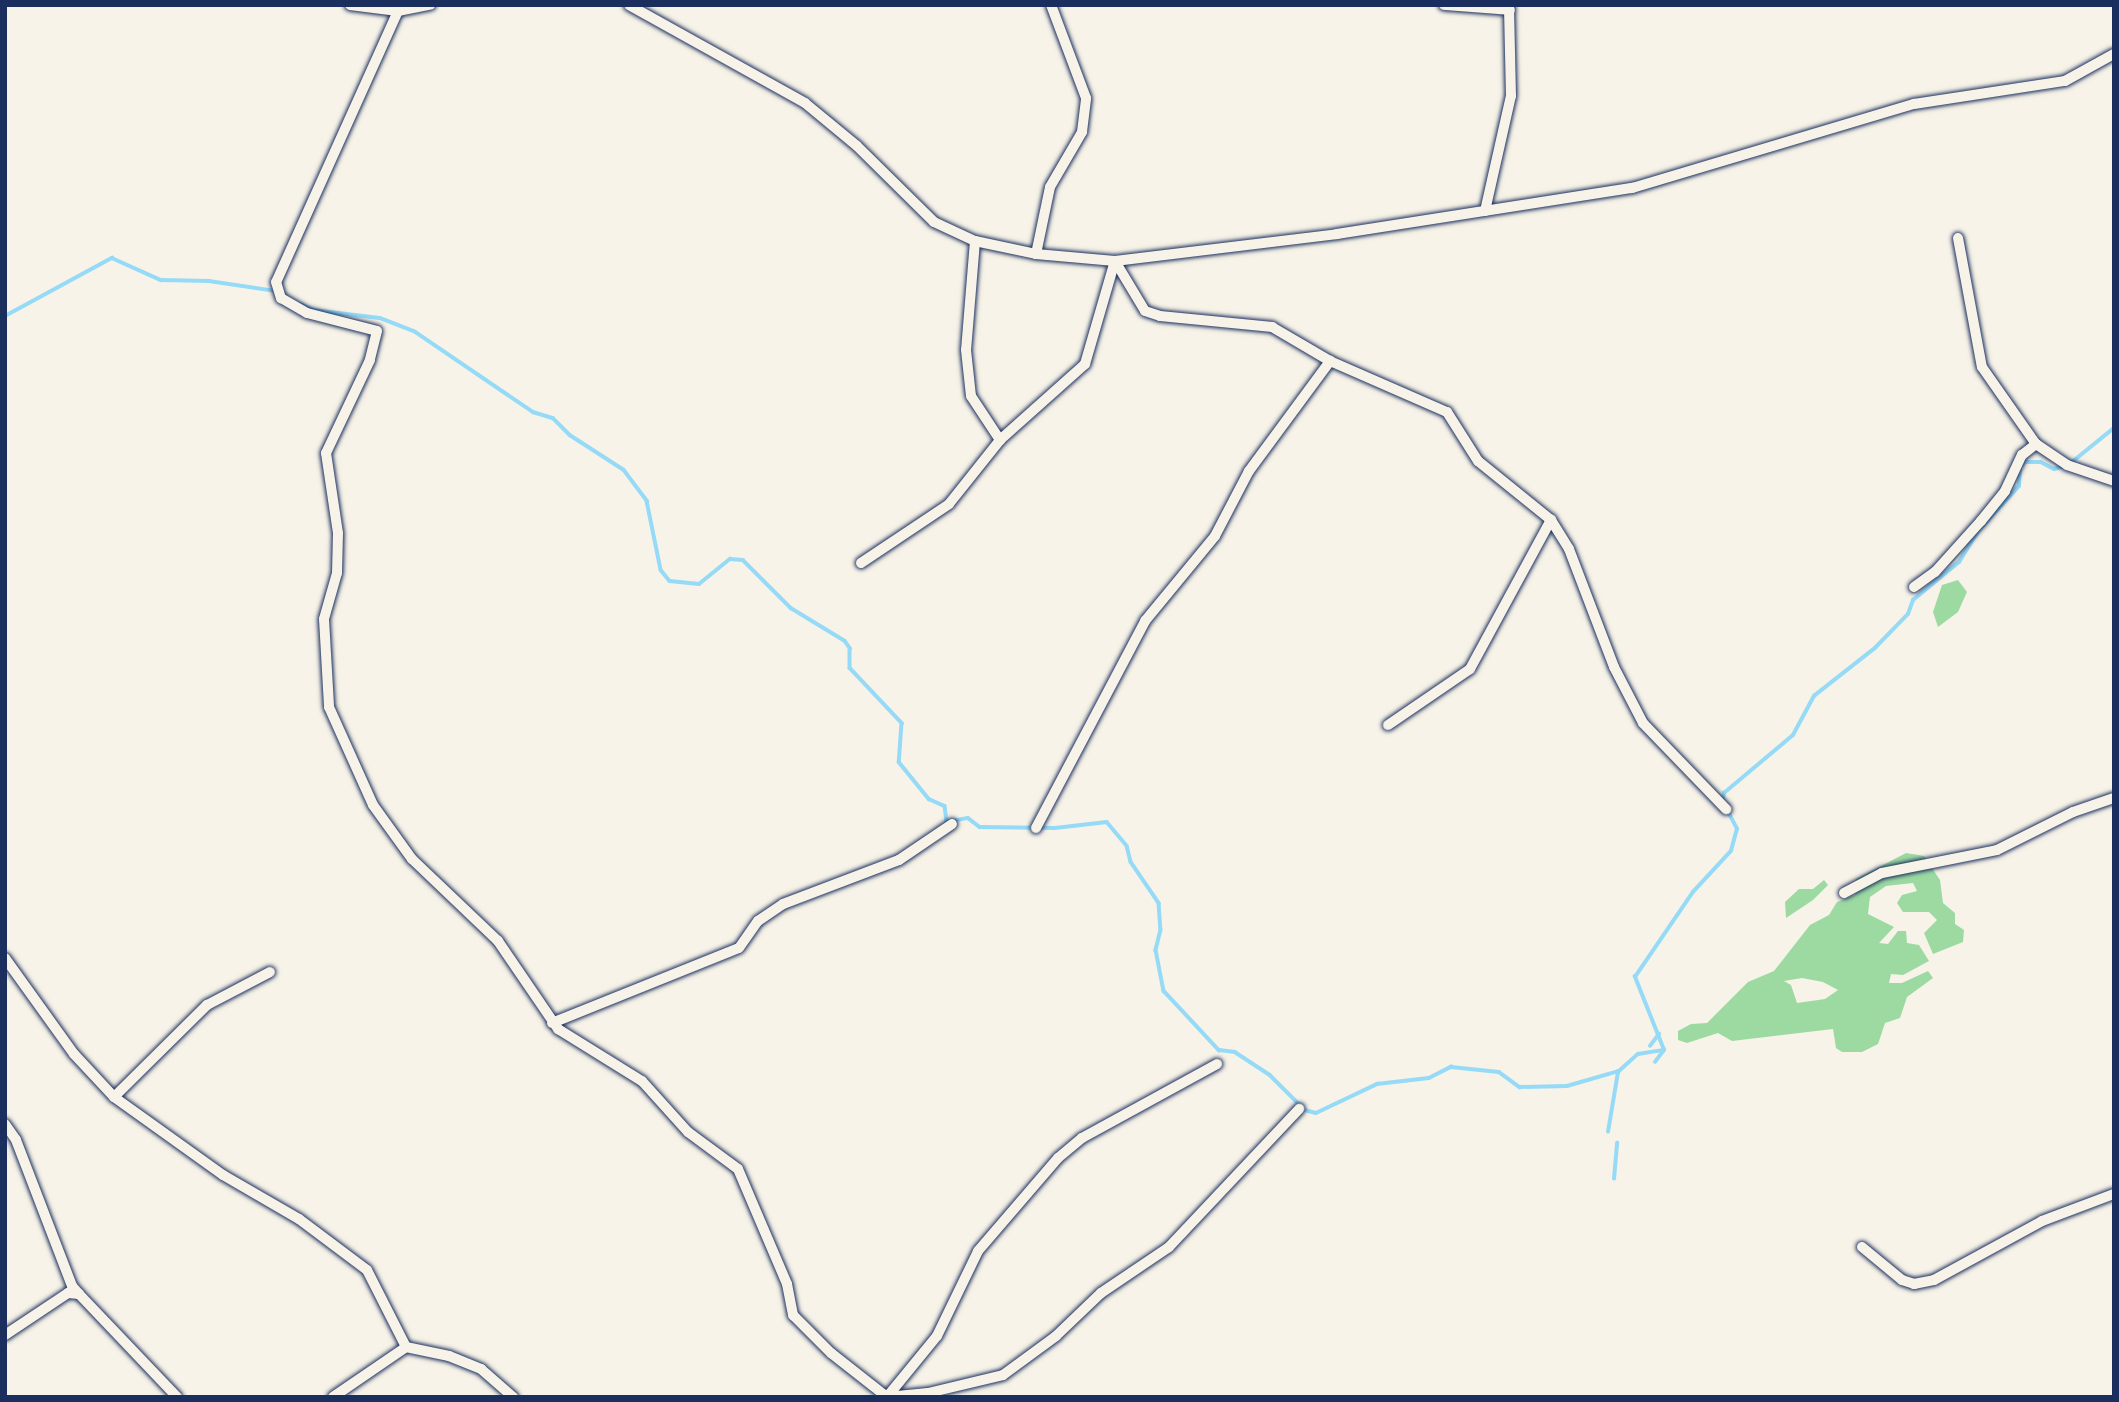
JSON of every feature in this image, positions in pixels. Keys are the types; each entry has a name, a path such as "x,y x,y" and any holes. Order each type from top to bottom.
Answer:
{"street":[{"path":"350,5 398,11 430,5"},
{"path":"629,5 805,103 857,146 934,222 975,241 1036,254 1115,261 1234,249 1632,188 1914,104 2065,81 2114,54"},
{"path":"1036,254 1050,187 1082,132 1086,97 1051,5"},
{"path":"1444,5 1510,8 1511,96 1485,211"},
{"path":"398,11 276,282 281,298 307,313 373,327 377,334 370,360 326,453 338,533 337,573 324,619 329,707 386,827 423,872 470,910 498,941 552,1023 573,1041 642,1081 688,1132 730,1160 750,1190 787,1284 793,1315 831,1353 887,1397 929,1393 1003,1375 1056,1336 1101,1293 1169,1247 1299,1109"},
{"path":"1958,238 1982,367 2036,444 2067,465 2114,481"},
{"path":"975,241 966,349 971,396 1000,440"},
{"path":"1115,261 1144,311 1160,316 1272,327 1330,361 1447,412 1479,461 1551,520 1569,549 1614,667 1643,723 1726,809"},
{"path":"861,563 949,505 1000,440 1085,364 1115,261"},
{"path":"1036,828 1144,621 1215,536 1249,471 1330,361"},
{"path":"1914,586 1935,572 1981,522 2005,491 2022,455 2036,444"},
{"path":"1388,725 1470,669 1551,520"},
{"path":"1844,893 1882,873 1997,850 2073,811 2114,798"},
{"path":"552,1023 738,948 758,921 783,904 900,860 952,824"},
{"path":"5,958 74,1054 114,1097 223,1175 299,1219 367,1270 406,1348"},
{"path":"114,1097 207,1004 270,972"},
{"path":"887,1397 937,1336 978,1251 1058,1158 1101,1127 1188,1084 1217,1064"},
{"path":"5,1124 16,1140 72,1286 177,1397"},
{"path":"1862,1247 1902,1280 1914,1284 1934,1280 2042,1221 2114,1194"},
{"path":"5,1335 68,1293 79,1294"},
{"path":"333,1397 406,1348 449,1356 481,1369 513,1397"}],"green space":[{"path":"1958,580 1967,592 1958,612 1938,627 1933,612 1942,585"},
{"path":"1906,853 1924,856 1940,880 1943,903 1955,913 1955,924 1964,930 1963,942 1933,954 1924,933 1937,920 1929,912 1903,912 1897,903 1902,895 1917,891 1913,883 1886,886 1870,897 1868,914 1894,927 1879,943 1888,944 1898,931 1906,931 1907,943 1919,945 1929,961 1903,975 1891,974 1889,983 1902,983 1928,971 1933,978 1907,997 1900,1018 1885,1023 1878,1044 1862,1052 1842,1052 1836,1048 1833,1029 1732,1041 1718,1033 1687,1043 1678,1040 1678,1031 1691,1024 1707,1023 1748,982 1774,971 1810,925 1829,915 1837,902 1855,895 1856,879","holes":["1802,978 1823,982 1838,990 1825,999 1797,1003 1791,985 1784,981"]},
{"path":"1824,880 1828,885 1813,900 1786,918 1785,902 1799,889 1813,889"}],"waterway":[{"path":"5,316 112,258 161,280 209,281 276,291"},
{"path":"301,304 314,310 380,318 414,331 533,412 553,418 570,435 624,470 647,501 661,570 670,581 699,584 730,559 743,560 791,608 845,641 850,648 850,668 902,723 899,762 929,799 945,806 947,822 968,818 980,827 1055,828 1107,822 1127,846 1131,862 1159,903 1161,930 1156,950 1164,991 1219,1050 1235,1052 1270,1075 1305,1110 1316,1113 1377,1084 1429,1078 1451,1067 1499,1072 1520,1087 1567,1086 1619,1071 1638,1054 1664,1050 1635,977 1693,892 1731,851 1737,829 1727,810"},
{"path":"2072,462 2114,428"},
{"path":"1723,799 1724,793 1793,735 1814,696 1875,648 1908,614 1913,600 1959,562 1979,530 2019,486 2020,467 2025,462 2041,462 2054,469 2065,466"},
{"path":"1650,1046 1659,1034"},
{"path":"1655,1062 1664,1050"},
{"path":"1608,1132 1618,1072"},
{"path":"1614,1179 1617,1143"}]}
